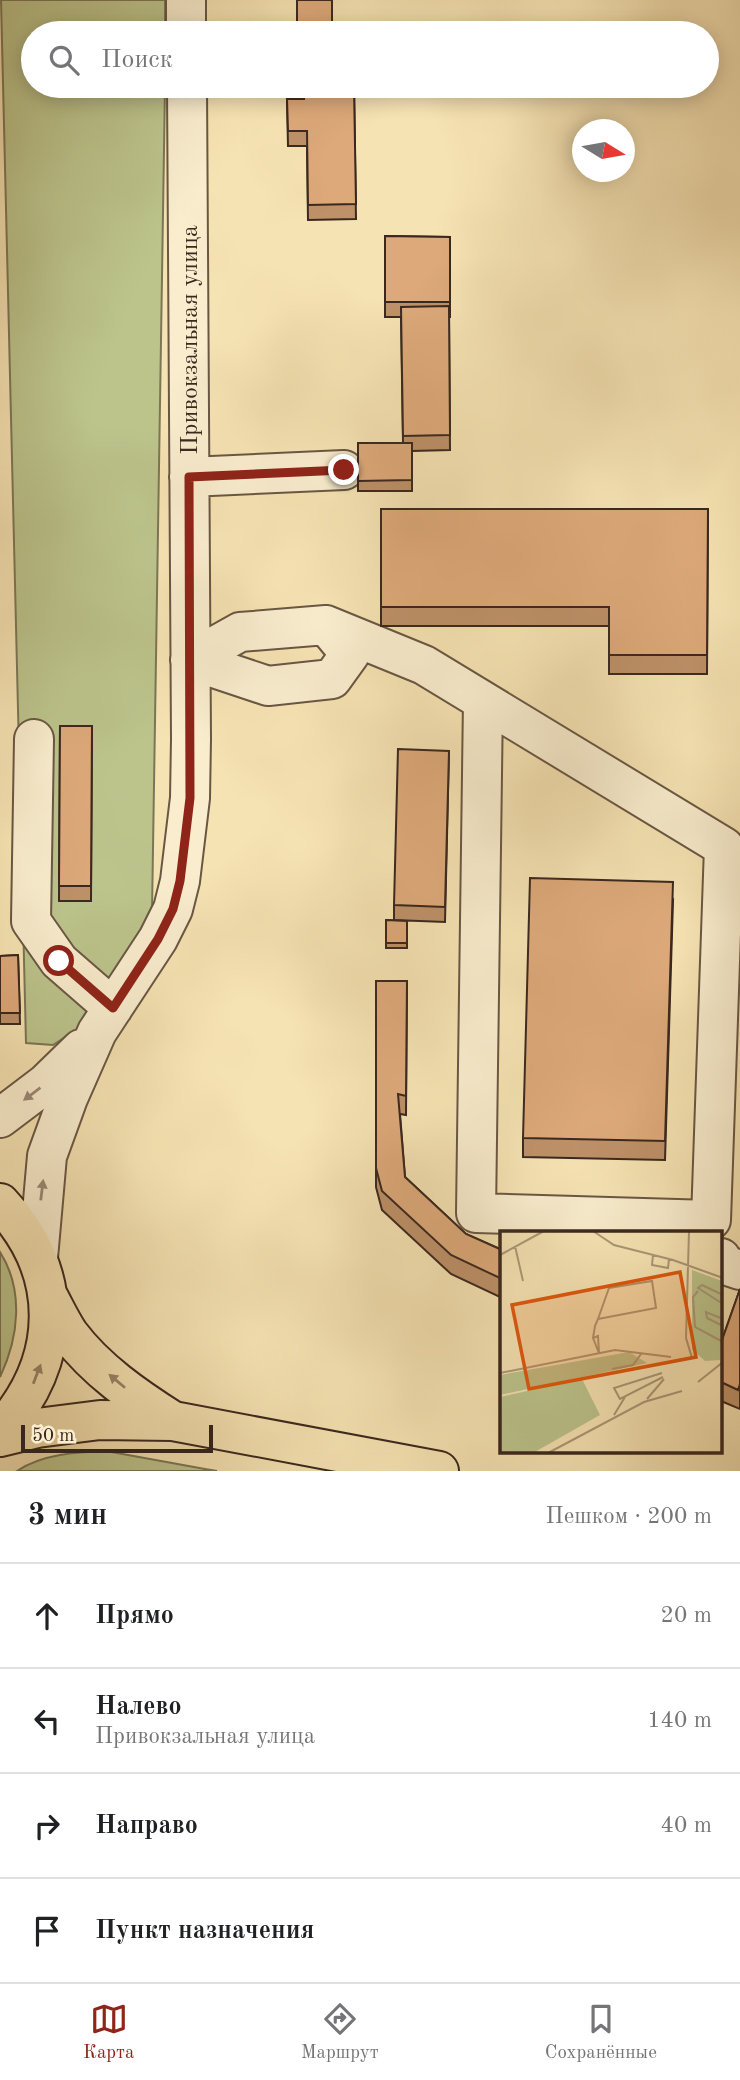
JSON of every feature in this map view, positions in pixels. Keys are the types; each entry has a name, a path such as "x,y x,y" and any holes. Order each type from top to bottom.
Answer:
{"main road":[{"path":"0,1203 18,1222 38,1258 48,1296 48,1336 38,1375 19,1410 0,1431"},
{"path":"48,1296 69,1333 88,1356 116,1382 173,1420"},
{"path":"0,1437 37,1428 100,1419 173,1420 439,1471"}],"street":[{"path":"186,0 187,21"},
{"name":"Привокзальная улица","path":"38,1258 47,1156 68,1098 105,1020 158,939 173,909 180,881 190,798 187,98"},
{"path":"189,477 344,470"},
{"path":"190,660 268,686 332,678 350,654 326,625"},
{"path":"190,660 240,632 326,625 424,665 724,847 712,1227 476,1213 483,701"},
{"path":"34,739 30,921 105,1020"},
{"name":"Привокзальная улица","path":"0,1118 45,1084 105,1020"},
{"path":"722,1264 740,1270"}],"green space":[{"path":"1,0 165,0 165,21 21,21 21,98 165,98 152,912 79,1028 53,1045 26,1043"},
{"path":"0,1252 13,1282 16,1314 11,1346 0,1377"},
{"path":"106,1451 217,1471 17,1471 48,1457"}],"building":[{"path":"297,0 332,0 332,21 297,21"},
{"path":"354,98 356,204 308,205 307,131 288,131 287,99"},
{"path":"385,236 450,237 450,302 385,302"},
{"path":"449,306 450,435 403,436 401,307"},
{"path":"358,443 412,443 412,480 358,481"},
{"path":"381,509 708,509 707,655 609,655 609,607 381,607"},
{"path":"60,726 92,726 91,886 59,886"},
{"path":"398,749 449,751 445,907 394,905"},
{"path":"530,878 673,882 665,1141 523,1138"},
{"path":"386,920 407,921 407,943 386,943"},
{"path":"18,955 20,1013 0,1013 0,956"},
{"path":"376,981 407,981 406,1096 398,1094 405,1177 466,1234 500,1249 500,1278 451,1255 382,1191 376,1168"},
{"path":"740,1289 738,1390 722,1382 722,1340"}],"route":[{"path":"59,961 113,1008 158,939 173,909 180,881 190,798 189,477 344,470"}]}
